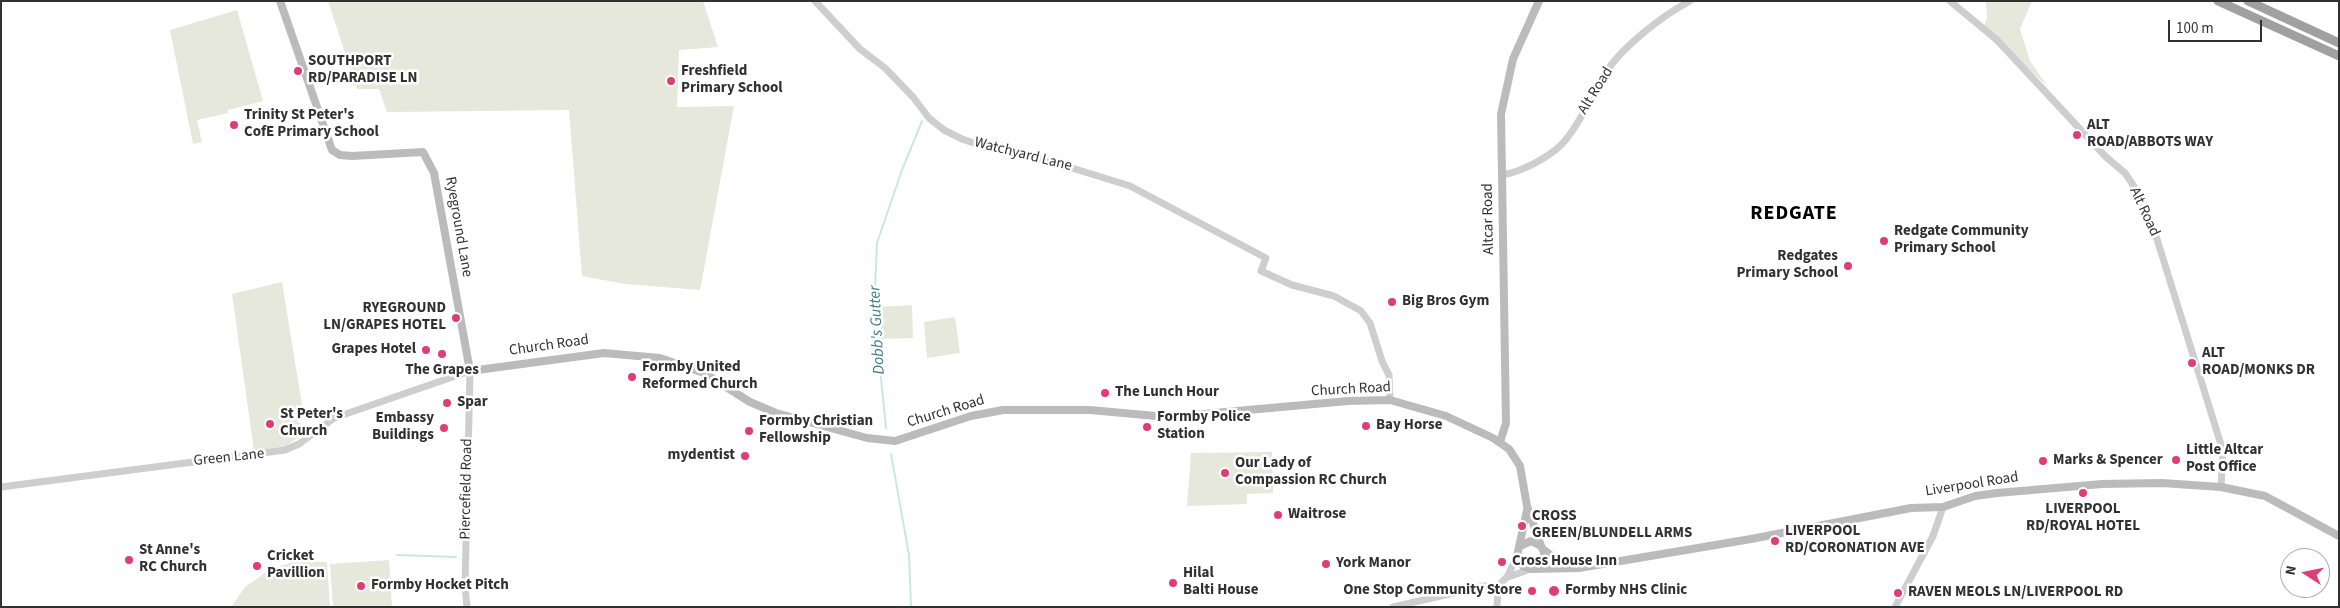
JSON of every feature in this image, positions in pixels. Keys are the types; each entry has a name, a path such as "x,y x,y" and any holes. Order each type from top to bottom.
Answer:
{"highway":[{"path":"2218,1 2339,56"},
{"path":"2248,1 2339,43"}],"main road":[{"name":"Ryeground Lane","path":"280,1 332,150 340,155 352,156 423,152 434,173 470,371"},
{"name":"Altcar Road","path":"1500,442 1506,423 1501,114 1513,59 1539,1"},
{"name":"Church Road","path":"470,371 604,353 660,358 704,373 750,402 776,413 867,438 895,442 971,416 1003,410 1090,410 1156,416 1348,401 1390,400 1446,416 1500,442"},
{"path":"1500,442 1509,450 1520,466 1527,506 1542,547 1544,560 1533,568 1523,566 1517,556 1527,506"},
{"name":"Liverpool Road","path":"1533,568 1573,568 1636,559 1911,508 1943,507 1976,496 2102,484 2162,483 2221,487 2265,496 2339,536"},
{"path":"1520,546 1531,541 1542,547 1558,561 1573,568"}],"street":[{"name":"Watchyard Lane","path":"815,1 860,48 885,68 913,97 929,118 944,130 962,139 988,148 1056,163 1130,186 1266,258 1261,271 1292,285 1334,296 1361,311 1370,323 1382,361 1389,375 1390,400"},
{"name":"Alt Road","path":"1502,175 1514,173 1527,167 1562,144 1608,69 1658,22 1690,1"},
{"name":"Alt Road","path":"1950,1 1996,40 2106,157 2117,164 2141,198 2156,236 2223,451 2221,487"},
{"name":"Green Lane","path":"1,487 285,450 299,444 334,418 470,371"},
{"name":"Piercefield Road","path":"467,607 465,586 470,371"},
{"path":"1895,607 1933,536 1943,507"},
{"path":"1393,607 1484,586 1498,586 1507,577 1517,556"},
{"path":"1507,577 1533,568"},
{"path":"1498,586 1498,607"}],"shaded area":[{"path":"328,1 703,1 718,47 679,50 677,107 734,106 700,290 625,284 582,276 569,110 387,112 379,89 357,89"},
{"path":"1986,1 2032,1 2020,29 2030,61 2048,87 1984,27 1987,17"},
{"path":"237,10 263,101 228,110 228,113 197,120 202,142 193,144 170,30"},
{"path":"282,282 302,405 298,407 297,422 301,423 302,435 286,446 254,451 232,294"},
{"path":"912,305 913,338 881,339 880,307"},
{"path":"955,317 960,353 927,358 924,322"},
{"path":"1272,452 1273,493 1247,494 1247,504 1187,506 1191,453"},
{"name":"Formby Hocket Pitch","path":"389,560 392,607 333,607 330,564"},
{"path":"295,561 327,562 330,607 231,607 245,587 269,570"}],"waterway":[{"name":"Dobb's Gutter","path":"886,428 874,309 877,243 902,170 922,121"},
{"name":"Dobb's Gutter","path":"891,454 909,555 911,607"},
{"path":"397,555 456,557"}],"place":[{"name":"SOUTHPORT RD/PARADISE LN","path":"298,71"},
{"name":"Freshfield Primary School","path":"671,81"},
{"name":"Trinity St Peter's CofE Primary School","path":"234,125"},
{"name":"ALT ROAD/ABBOTS WAY","path":"2077,135"},
{"name":"Redgate Community Primary School","path":"1884,241"},
{"name":"Redgates Primary School","path":"1848,266"},
{"name":"Big Bros Gym","path":"1392,302"},
{"name":"RYEGROUND LN/GRAPES HOTEL","path":"456,318"},
{"name":"Grapes Hotel","path":"426,350"},
{"name":"The Grapes","path":"442,354"},
{"name":"ALT ROAD/MONKS DR","path":"2192,363"},
{"name":"Formby United Reformed Church","path":"632,377"},
{"name":"The Lunch Hour","path":"1105,393"},
{"name":"Spar","path":"447,403"},
{"name":"St Peter's Church","path":"270,424"},
{"name":"Bay Horse","path":"1366,426"},
{"name":"Formby Police Station","path":"1147,427"},
{"name":"Embassy Buildings","path":"444,428"},
{"name":"Formby Christian Fellowship","path":"749,431"},
{"name":"mydentist","path":"745,456"},
{"name":"Little Altcar Post Office","path":"2176,460"},
{"name":"Marks & Spencer","path":"2043,461"},
{"name":"Our Lady of Compassion RC Church","path":"1225,473"},
{"name":"LIVERPOOL RD/ROYAL HOTEL","path":"2083,493"},
{"name":"Waitrose","path":"1278,515"},
{"name":"CROSS GREEN/BLUNDELL ARMS","path":"1522,526"},
{"name":"LIVERPOOL RD/CORONATION AVE","path":"1775,541"},
{"name":"St Anne's RC Church","path":"129,560"},
{"name":"Cross House Inn","path":"1502,562"},
{"name":"York Manor","path":"1326,564"},
{"name":"Cricket Pavillion","path":"257,566"},
{"name":"Hilal Balti House","path":"1173,583"},
{"name":"Formby Hocket Pitch","path":"361,586"},
{"name":"One Stop Community Store","path":"1532,591"},
{"name":"Formby NHS Clinic","path":"1554,591"},
{"name":"RAVEN MEOLS LN/LIVERPOOL RD","path":"1898,593"}],"district":[{"name":"REDGATE","path":"1794,215"}]}
